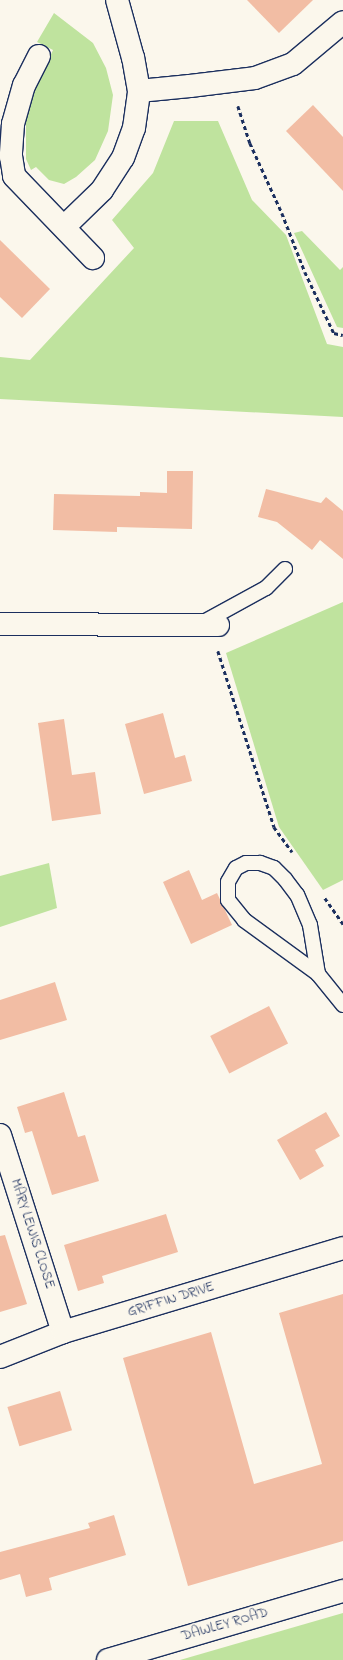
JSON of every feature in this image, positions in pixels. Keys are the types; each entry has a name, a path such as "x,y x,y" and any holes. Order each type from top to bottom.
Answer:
{"street":[{"path":"64,227 102,190 123,158 134,128 139,91 117,0"},
{"path":"139,91 255,78 293,64 343,22"},
{"path":"39,56 24,85 13,124 11,156 14,176 93,258"},
{"path":"0,624 209,625"},
{"name":"MARY LEWIS CLOSE","path":"0,1135 63,1332"},
{"name":"GRIFFIN DRIVE","path":"0,1357 63,1332 343,1248"},
{"name":"DAWLEY ROAD","path":"108,1660 343,1591"}],"lane":[{"path":"209,625 266,588 285,569"},
{"path":"318,974 310,925 297,895 285,879 274,868 260,864 246,863 236,868 228,882 228,900 244,920 318,974 343,1004"}],"path":[{"path":"229,81 250,143 282,213 305,272 334,333 343,335"},
{"path":"209,625 274,827 293,853"},
{"path":"320,891 343,924"}],"green space":[{"path":"54,13 93,43 106,68 113,95 108,131 95,160 76,177 64,184 49,180 36,167 31,170 26,159 26,121 36,87 53,50 37,42"},
{"path":"174,121 218,121 252,200 286,235 327,344 343,347 343,417 0,399 0,357 30,360 134,248 112,220 153,173"},
{"path":"302,231 340,270 343,267 343,328 337,327 294,233"},
{"path":"343,602 343,880 323,890 279,827 226,653"},
{"path":"49,863 57,908 0,927 0,876"},
{"path":"343,1613 343,1660 180,1660"}],"building":[{"path":"247,0 313,0 279,33"},
{"path":"313,105 343,137 343,191 286,131"},
{"path":"0,240 50,289 22,318 0,297"},
{"path":"167,471 193,471 192,529 117,527 117,532 53,530 54,494 140,496 140,492 167,493"},
{"path":"266,489 321,503 326,497 343,511 343,559 320,540 312,550 277,522 258,517"},
{"path":"163,713 175,758 185,755 192,781 144,794 125,724"},
{"path":"64,719 72,775 95,772 101,814 52,821 38,723"},
{"path":"189,870 202,900 217,893 232,925 191,944 163,882"},
{"path":"55,982 67,1020 0,1040 0,1000"},
{"path":"269,1006 288,1043 229,1073 210,1036"},
{"path":"64,1092 78,1137 85,1135 99,1181 52,1195 32,1131 25,1133 17,1107"},
{"path":"326,1112 340,1136 315,1150 324,1166 300,1180 277,1140"},
{"path":"166,1214 178,1252 102,1276 104,1283 78,1291 64,1245"},
{"path":"5,1235 27,1304 0,1312 0,1236"},
{"path":"343,1294 343,1541 188,1586 123,1358 211,1332 254,1484 322,1464 279,1313"},
{"path":"60,1391 72,1430 19,1446 7,1407"},
{"path":"114,1515 126,1555 49,1578 52,1590 26,1597 20,1574 0,1580 0,1552 90,1528 88,1523"}]}
